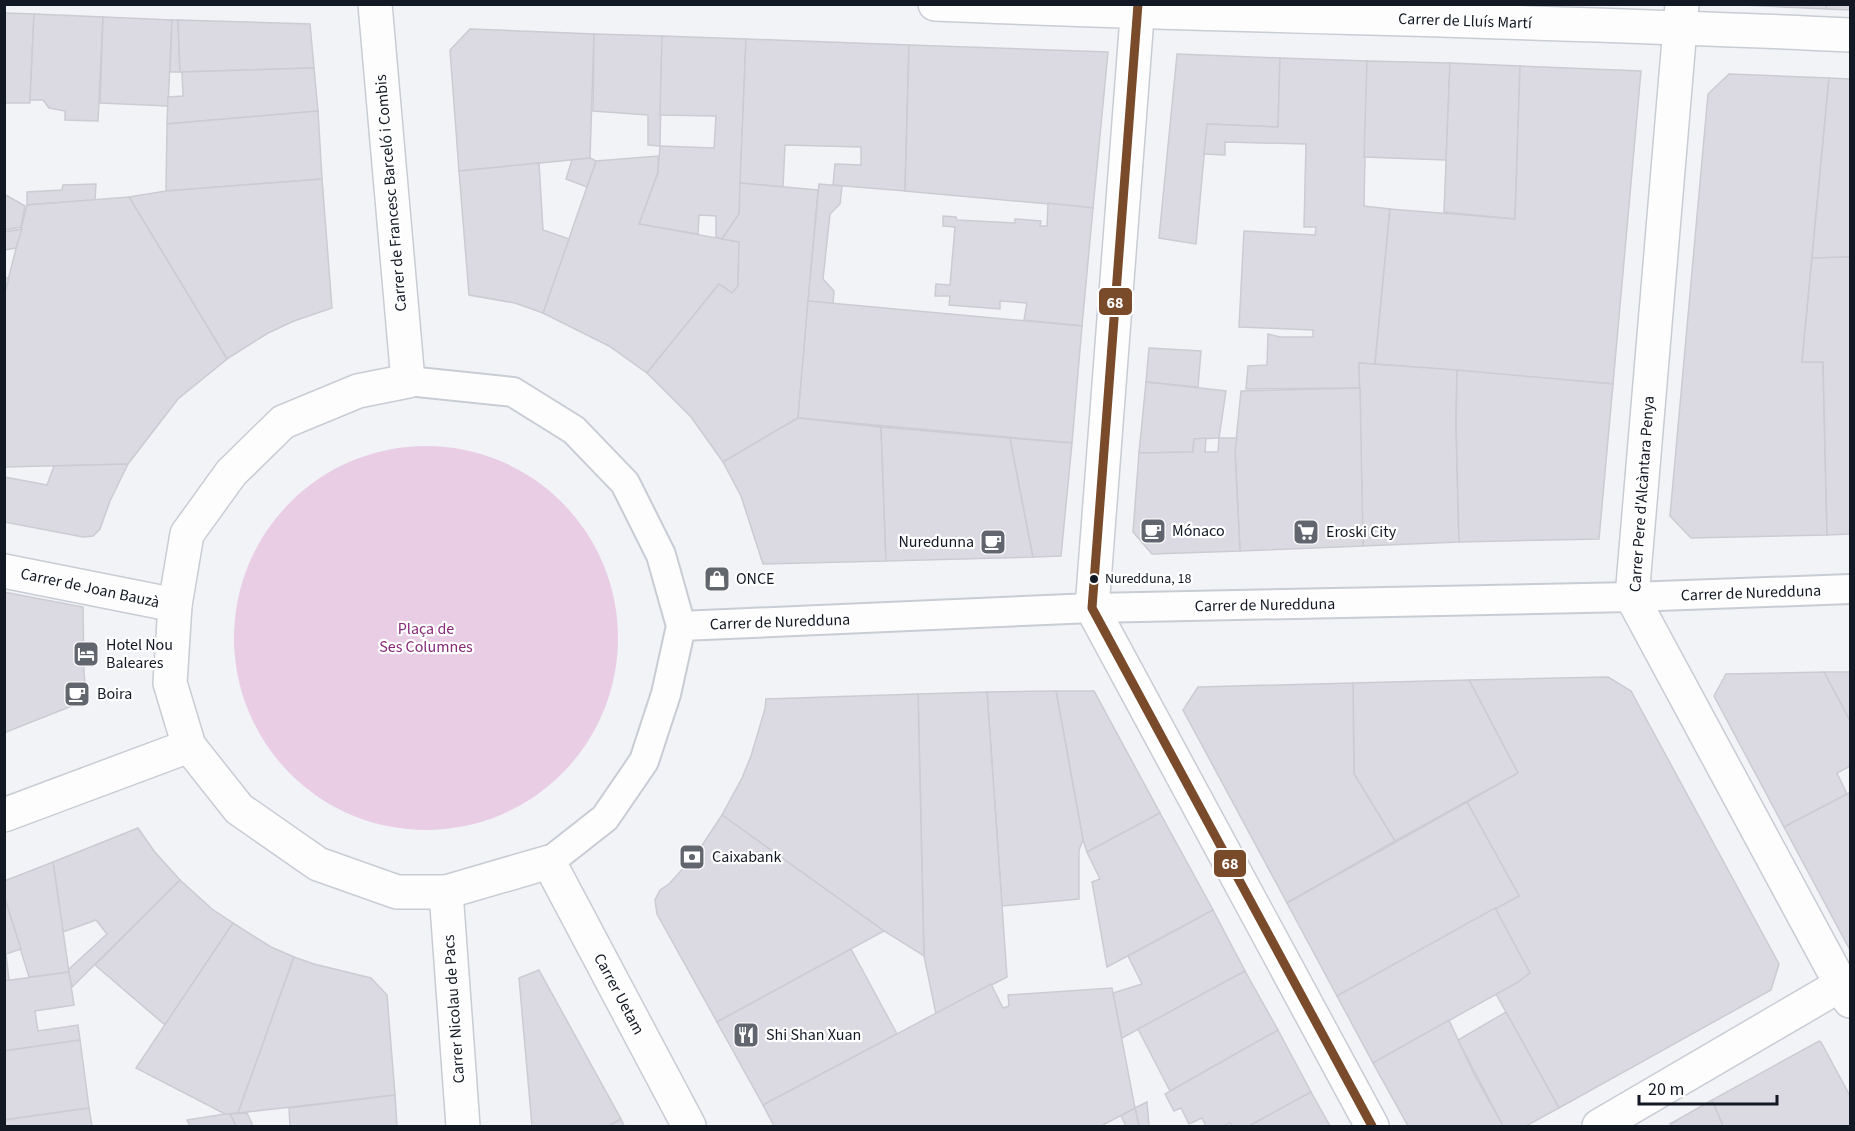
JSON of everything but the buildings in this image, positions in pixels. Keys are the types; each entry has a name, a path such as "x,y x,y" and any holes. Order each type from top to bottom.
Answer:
{"street":[{"name":"Carrer de Francesc Barceló i Combis","path":"375,4 408,381"},
{"name":"Carrer de Lluís Martí","path":"935,4 1682,16 1851,36"},
{"path":"1137,8 1092,608 1372,1126"},
{"name":"Carrer Pere d'Alcàntara Penya","path":"1682,16 1632,597 1846,993"},
{"path":"408,381 513,392 574,430 625,483 661,555 681,626 666,694 644,761 604,818 549,862 446,892 397,892 318,864 238,809 189,746 170,683 175,605 188,534 231,473 283,422 358,391 408,381"},
{"name":"Carrer de Joan Bauzà","path":"4,571 175,605"},
{"name":"Carrer de Nuredduna","path":"681,626 1092,608 1632,597 1851,589"},
{"path":"4,815 189,746"},
{"name":"Carrer Uetam","path":"549,862 688,1126"},
{"name":"Carrer Nicolau de Pacs","path":"446,892 463,1126"},
{"path":"1599,1126 1846,993"}],"green space":[{"name":"Plaça de Ses Columnes","path":"426,446 463,450 499,461 533,479 562,502 585,531 610,582 618,638 614,675 603,711 585,745 562,774 533,797 482,822 426,830 389,826 353,815 319,797 290,774 267,745 242,694 234,638 238,601 249,565 267,531 290,502 319,479 370,454"}],"transit line":[{"name":"68","path":"1138,4 1092,608 1372,1126"}],"place":[{"name":"Mónaco","path":"1153,531"},
{"name":"Eroski City","path":"1306,532"},
{"name":"Nuredunna","path":"993,542"},
{"name":"ONCE","path":"717,579"},
{"name":"Nuredduna, 18","path":"1094,579"},
{"name":"Hotel Nou Baleares","path":"86,654"},
{"name":"Boira","path":"77,694"},
{"name":"Caixabank","path":"692,857"},
{"name":"Shi Shan Xuan","path":"746,1035"}]}
